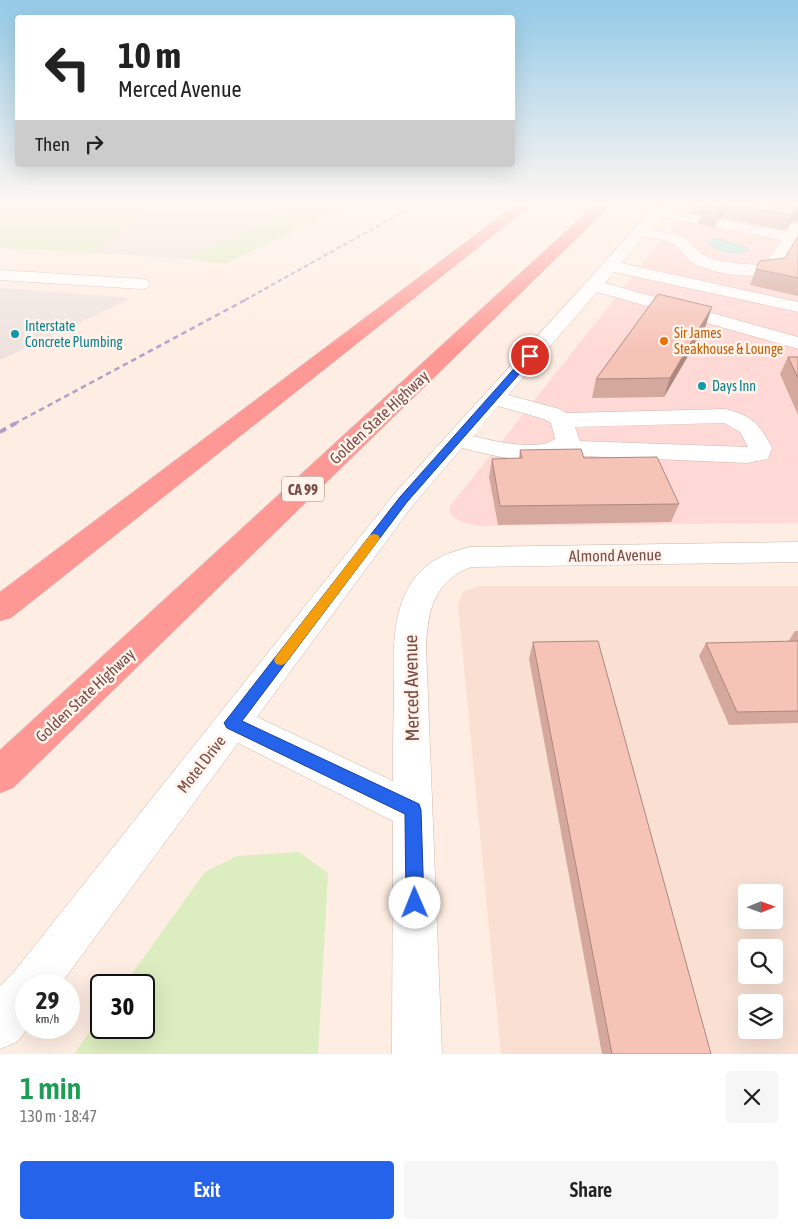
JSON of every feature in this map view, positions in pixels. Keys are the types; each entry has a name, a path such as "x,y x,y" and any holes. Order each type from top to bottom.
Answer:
{"highway":[{"path":"0,609 463,252"},
{"name":"Golden State Highway","path":"0,775 554,252"}],"street":[{"name":"Motel Drive","path":"39,974 404,500 622,252"},
{"path":"691,252 695,257 707,263 748,271 772,269 782,252"},
{"path":"610,266 798,307"},
{"path":"0,275 141,284"},
{"path":"593,285 798,343"},
{"path":"456,439 487,448 505,450 544,451 558,448 759,454 760,448 750,429 743,422 726,416 561,420 552,414 536,408 493,398"},
{"path":"558,448 568,441 561,420"},
{"name":"Almond Avenue","path":"436,573 458,560 482,556 798,552"},
{"name":"Merced Avenue","path":"418,1054 411,622 420,594 436,573"},
{"path":"232,723 413,810"},
{"path":"0,1025 15,1005"}],"shaded area":[{"path":"98,252 201,252 187,259"},
{"path":"652,252 798,252 798,523 479,526 462,522 452,516 449,509"},
{"path":"0,288 131,298 0,360"},
{"path":"479,586 798,586 798,1054 501,1054 458,605 463,592"}],"green space":[{"path":"201,252 250,252 225,264 187,259"},
{"path":"299,852 328,873 318,1054 74,1054 90,1031 90,1039 155,1039 155,974 132,974 205,872 237,856"}],"building":[{"path":"788,252 798,252 798,278 756,269 760,261 785,258"},
{"name":"Sir James Steakhouse & Lounge","path":"658,294 712,307 670,378 596,379"},
{"path":"788,357 798,357 798,378"},
{"path":"581,449 584,458 657,457 679,504 500,506 492,459 522,458 520,450"},
{"path":"598,641 711,1054 612,1054 533,642"},
{"path":"798,641 798,711 737,712 706,643"}],"railway":[{"path":"245,300 331,252"},
{"path":"14,424 247,299"},
{"path":"0,432 16,423"}],"slow traffic":[{"path":"281,660 374,538"}],"place":[{"name":"Interstate Concrete Plumbing","path":"15,334"},
{"name":"Sir James Steakhouse & Lounge","path":"664,341"},
{"name":"Days Inn","path":"702,386"}],"route":[{"path":"415,903 413,810 232,723 404,500 530,356"}]}
